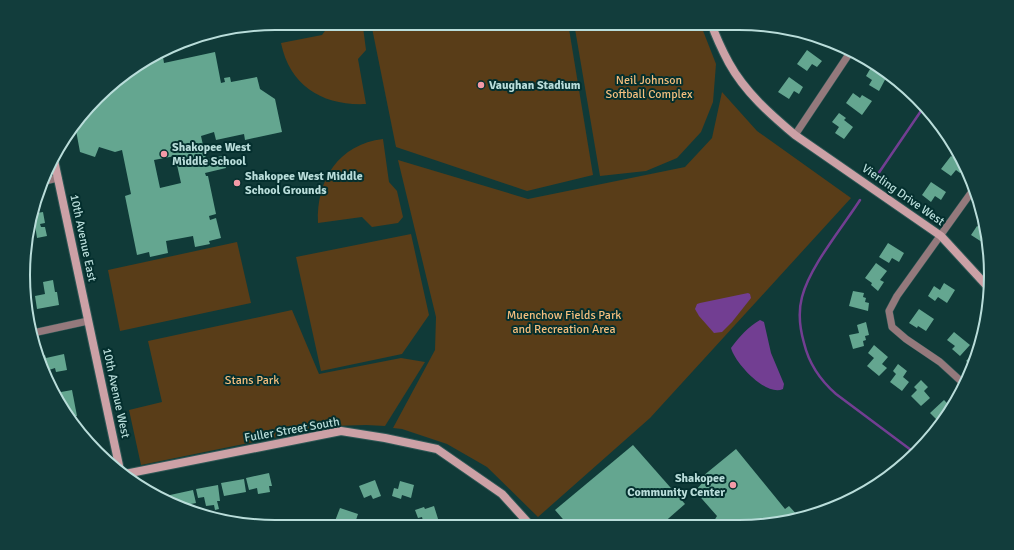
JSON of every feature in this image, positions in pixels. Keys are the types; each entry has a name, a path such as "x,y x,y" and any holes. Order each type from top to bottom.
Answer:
{"street":[{"name":"Vierling Drive West","path":"714,30 729,63 756,100 795,136 941,236 984,282"},
{"path":"795,136 848,56"},
{"name":"10th Avenue East","path":"55,166 88,321"},
{"path":"49,180 58,178"},
{"path":"960,380 940,362 906,339 892,326 889,311 897,296 970,194"},
{"path":"37,331 88,321"},
{"name":"10th Avenue West","path":"88,321 119,463"},
{"name":"Fuller Street South","path":"131,473 341,431 385,438 437,449 502,494 526,520"}],"green space":[{"path":"326,30 363,30 366,50 358,59 366,104 336,102 323,97 311,91 292,71 281,43 322,35"},
{"name":"Vaughan Stadium","path":"372,30 569,30 593,175 527,191 396,147"},
{"name":"Neil Johnson Softball Complex","path":"575,30 703,30 716,64 713,102 701,132 677,158 646,171 600,176"},
{"name":"Muenchow Fields Park and Recreation Area","path":"722,92 757,131 851,198 650,418 538,517 487,467 447,444 402,429 393,428 435,350 436,317 398,160 528,199 685,167 712,138"},
{"path":"383,139 389,182 397,191 403,217 398,223 372,227 362,217 318,223 318,207 321,192 333,167 343,156 354,148 367,142"},
{"path":"411,234 429,315 402,354 321,371 296,257"},
{"path":"237,242 251,303 120,331 108,270"},
{"name":"Stans Park","path":"292,310 319,374 401,358 425,362 385,426 331,426 141,465 129,410 162,402 148,341"}],"shaded area":[{"path":"748,293 750,294 751,298 722,332 714,333 699,316 695,309 697,304 700,303"},
{"path":"760,320 764,322 771,353 784,384 783,389 776,390 768,388 752,377 738,362 731,348 744,332"}],"building":[{"path":"807,50 822,61 817,67 812,64 807,71 797,64"},
{"name":"Shakopee West Middle School","path":"215,52 221,83 225,82 224,78 230,77 231,82 257,77 260,89 275,99 282,132 245,140 244,134 216,140 214,132 201,136 206,159 223,156 226,168 205,173 206,176 208,176 216,214 209,216 210,220 216,218 221,238 209,241 210,244 195,247 193,236 166,241 168,253 150,257 149,252 137,255 125,196 131,194 122,150 115,152 99,147 95,157 80,152 76,132 91,113 113,91 139,71 163,57 164,63","holes":["175,156 181,183 160,188 154,160"]},
{"path":"871,68 885,79 879,91 869,85 872,80 866,76"},
{"path":"789,77 803,87 799,94 794,91 789,99 778,92"},
{"path":"853,93 860,98 862,95 872,101 862,115 846,103"},
{"path":"839,113 846,118 844,120 853,127 844,139 835,133 839,127 832,122"},
{"path":"951,156 954,157 961,172 960,173 956,170 951,176 941,169"},
{"path":"931,182 946,192 941,200 935,196 931,202 922,195"},
{"path":"43,212 45,223 40,224 41,227 45,227 47,236 37,238 35,226 38,213"},
{"path":"977,226 979,227 982,242 971,235"},
{"path":"888,243 904,253 899,262 892,258 889,263 879,257"},
{"path":"876,263 887,271 880,280 884,282 878,291 871,285 872,283 865,278"},
{"path":"53,280 59,305 37,309 35,296 45,294 43,282"},
{"path":"944,283 955,290 947,303 938,297 935,301 928,296 934,286 940,290"},
{"path":"853,291 864,293 863,297 866,298 865,302 869,303 868,311 849,306"},
{"path":"919,309 934,319 926,331 909,323"},
{"path":"866,322 869,335 865,336 866,340 863,341 864,346 853,349 849,335 859,333 857,325"},
{"path":"954,332 970,345 960,356 952,349 955,346 947,340"},
{"path":"874,345 888,357 882,364 887,368 879,376 867,366 874,358 868,353"},
{"path":"64,354 67,370 56,372 55,368 49,370 44,355 45,355 46,358"},
{"path":"898,364 907,371 903,377 909,382 902,391 890,382 896,374 893,371"},
{"path":"921,380 928,387 924,391 930,398 921,406 911,396 917,390 914,387"},
{"path":"72,390 77,416 75,416 71,411 61,392"},
{"path":"944,400 948,404 936,419 930,413"},
{"path":"633,445 685,504 667,520 564,520 555,510"},
{"name":"Shakopee Community Center","path":"736,449 785,509 789,506 796,513 771,518 715,520 717,516 695,491 705,480 703,476"},
{"path":"269,473 272,486 269,486 270,492 258,494 257,488 249,490 246,478"},
{"path":"244,479 246,492 224,496 221,483"},
{"path":"375,480 381,496 373,499 371,495 364,498 359,486"},
{"path":"400,481 414,485 411,498 402,495 401,499 392,496 394,488 398,489"},
{"path":"218,485 220,501 217,501 219,509 215,510 214,505 206,506 204,497 198,498 196,489"},
{"path":"193,490 196,503 189,504 170,495"},
{"path":"434,506 438,520 423,520 422,517 418,518 415,510 424,507 425,509"},
{"path":"340,508 358,514 356,520 335,520"}],"waterway":[{"path":"878,174 921,111"},
{"path":"860,200 827,247 806,285 800,309 803,338 806,351 812,365 830,389 910,450"}],"place":[{"name":"Vaughan Stadium","path":"481,85"},
{"name":"Shakopee West Middle School","path":"164,154"},
{"name":"Shakopee West Middle School Grounds","path":"237,183"},
{"name":"Shakopee Community Center","path":"733,485"}]}
